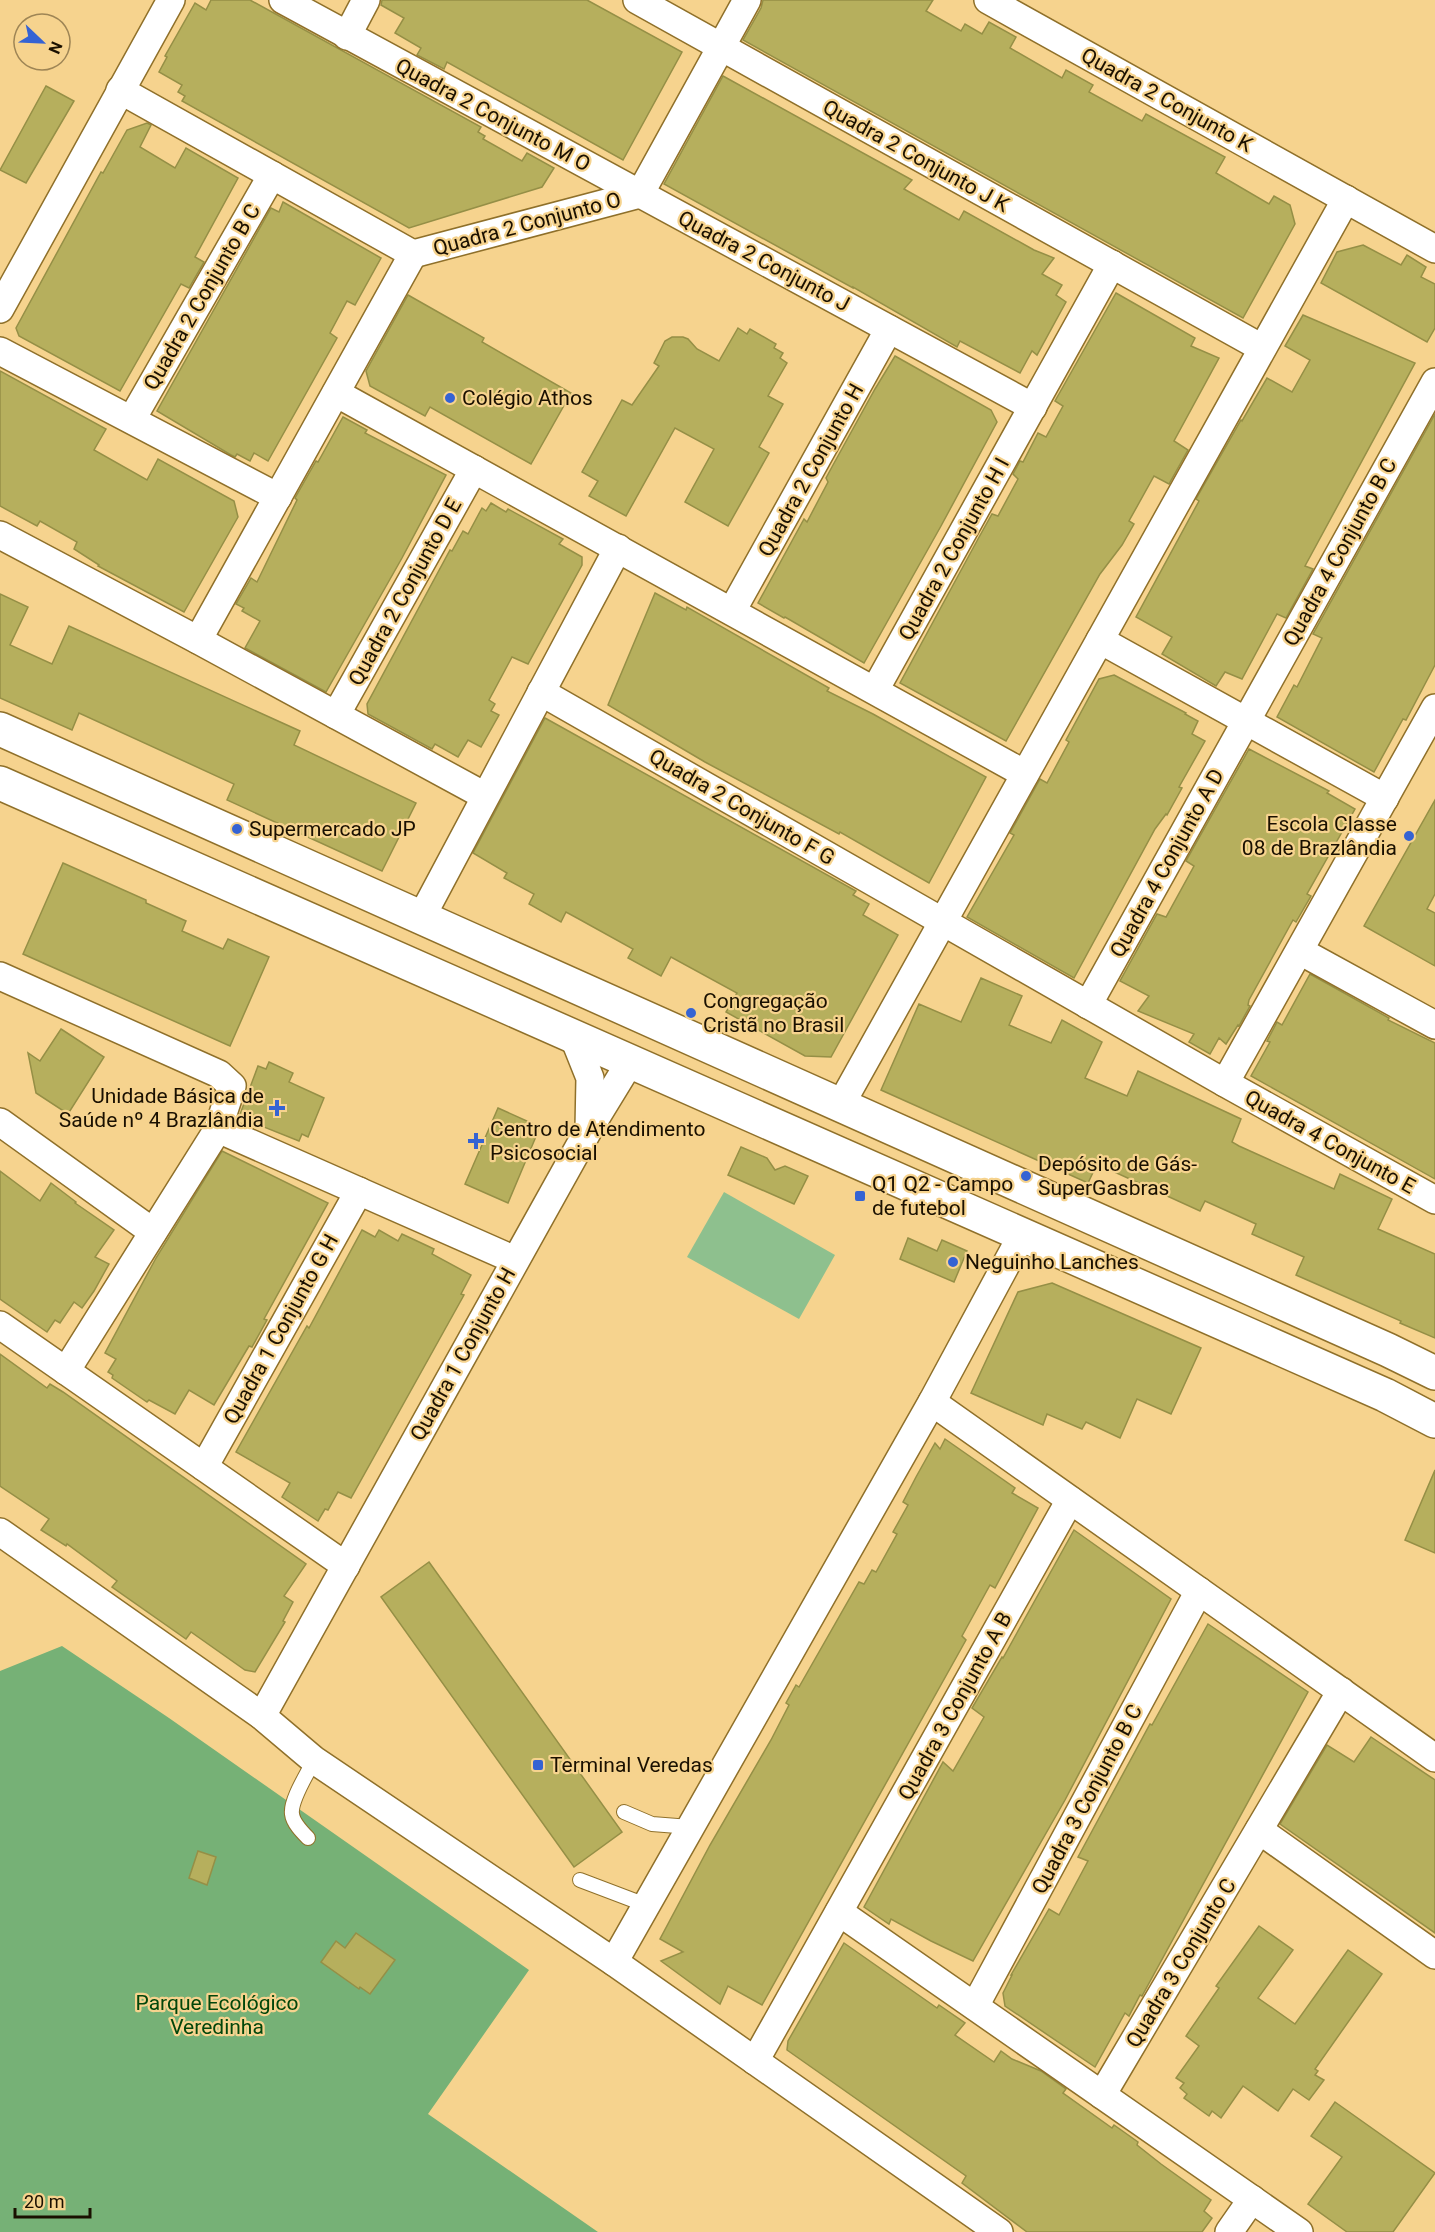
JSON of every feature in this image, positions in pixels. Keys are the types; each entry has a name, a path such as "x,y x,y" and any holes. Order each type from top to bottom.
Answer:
{"street":[{"path":"0,309 171,0"},
{"name":"Quadra 2 Conjunto M O","path":"284,0 640,194"},
{"path":"347,36 366,0"},
{"name":"Quadra 2 Conjunto J K","path":"637,0 1262,348"},
{"path":"640,194 747,0"},
{"name":"Quadra 2 Conjunto K","path":"988,0 1435,249"},
{"path":"120,90 413,254 198,640"},
{"name":"Quadra 2 Conjunto B C","path":"132,419 272,175"},
{"name":"Quadra 2 Conjunto O","path":"413,254 640,194"},
{"name":"Quadra 2 Conjunto J","path":"640,194 1033,407"},
{"path":"840,1106 1346,199"},
{"name":"Quadra 2 Conjunto H I","path":"875,690 1112,264"},
{"name":"Quadra 2 Conjunto H","path":"732,611 889,329"},
{"path":"0,351 278,497"},
{"name":"Quadra 4 Conjunto B C","path":"1246,722 1435,382"},
{"path":"336,393 1025,774"},
{"name":"Quadra 2 Conjunto D E","path":"336,715 474,468"},
{"path":"0,535 485,796"},
{"path":"421,918 618,548"},
{"path":"1100,640 1385,798"},
{"name":"Quadra 2 Conjunto F G","path":"541,692 1088,1005"},
{"path":"1226,1083 1435,708"},
{"name":"Quadra 4 Conjunto A D","path":"1088,1005 1246,722"},
{"path":"0,729 1435,1373"},
{"path":"6,786 32,781 40,761 35,745"},
{"path":"76,817 72,799 79,781 98,773"},
{"path":"6,786 1385,1395 1435,1421"},
{"path":"362,944 384,902"},
{"path":"1300,951 1435,1025"},
{"path":"0,976 219,1074 232,1086 218,1129 66,1371"},
{"name":"Quadra 4 Conjunto E","path":"1088,1005 1435,1200"},
{"path":"574,1038 590,1078 589,1129"},
{"path":"515,1260 589,1129 630,1062"},
{"path":"0,1122 153,1232"},
{"name":"Quadra 1 Conjunto H","path":"218,1129 515,1260 262,1716"},
{"name":"Quadra 1 Conjunto G H","path":"204,1467 359,1191"},
{"path":"614,1962 932,1402 1022,1235"},
{"path":"1132,1284 1153,1274 1158,1257 1150,1244"},
{"path":"1191,1310 1184,1294 1191,1276 1214,1272"},
{"path":"0,1325 346,1566"},
{"path":"932,1402 1435,1758"},
{"name":"Quadra 3 Conjunto A B","path":"756,2061 1070,1500"},
{"path":"0,1532 262,1716 314,1760 614,1962 999,2232"},
{"name":"Quadra 3 Conjunto B C","path":"975,2006 1199,1591"},
{"name":"Quadra 3 Conjunto C","path":"1102,2096 1341,1691"},
{"path":"1259,1830 1435,1955"},
{"path":"839,1912 1299,2232"},
{"path":"1228,2232 1252,2199"}],"lane":[{"path":"308,1838 292,1813 294,1801 314,1760"},
{"path":"624,1812 652,1824 690,1827"},
{"path":"580,1880 646,1905"}],"green space":[{"path":"724,1192 835,1255 799,1319 687,1257"},
{"name":"Parque Ecológico Veredinha","path":"62,1646 169,1718 529,1970 428,2114 598,2232 0,2232 0,1671"}],"building":[{"path":"211,0 250,0 481,127 478,132 485,136 483,139 522,161 527,153 554,168 542,187 409,228 182,101 185,96 178,92 182,85 159,72 167,57 165,56 195,3 206,10"},
{"path":"382,0 587,0 682,52 623,160 447,62 444,69 417,55 421,48 395,33 404,18 381,5"},
{"path":"763,0 933,0 926,11 961,31 965,24 982,34 989,22 1016,37 1010,48 1062,78 1066,70 1093,85 1089,92 1142,121 1146,114 1225,157 1216,173 1269,204 1274,196 1290,205 1295,224 1243,318 743,40"},
{"path":"723,76 912,180 904,189 959,220 964,211 1034,250 1054,258 1042,274 1062,285 1056,295 1066,302 1037,355 1032,351 1020,373 960,341 957,347 853,287 664,184"},
{"path":"46,86 74,101 26,183 0,170"},
{"path":"147,123 151,125 140,147 175,168 186,148 238,178 195,257 204,262 189,288 181,284 120,391 19,336 16,328 101,172 103,173 127,130"},
{"path":"283,202 381,258 355,305 347,301 330,333 337,338 268,461 254,453 250,461 237,454 235,457 231,455 157,411 271,208 279,212"},
{"path":"1363,245 1401,265 1407,255 1426,267 1421,277 1435,284 1435,328 1427,342 1321,283 1337,252"},
{"path":"1116,293 1195,338 1191,346 1219,358 1174,441 1188,450 1169,484 1154,476 1129,521 1134,524 1122,545 1100,574 1006,741 900,683 992,514 998,516 1018,479 1013,474 1020,461 1023,462 1038,433 1046,437 1063,406 1055,401"},
{"name":"Colégio Athos","path":"408,295 484,338 482,342 571,393 531,464 430,407 425,416 370,386 366,371"},
{"path":"1303,315 1415,363 1305,566 1313,569 1286,618 1277,614 1242,679 1225,672 1216,686 1162,654 1172,637 1136,617 1199,501 1196,499 1267,378 1292,392 1310,360 1285,346"},
{"path":"738,328 747,334 750,329 776,344 774,348 783,353 780,358 787,363 768,396 783,404 759,447 769,453 728,526 685,502 714,449 675,428 626,516 589,496 598,481 582,472 622,400 632,405 659,366 654,363 665,341 672,337 683,337 697,349 719,361"},
{"path":"895,356 991,410 997,422 864,663 758,603 804,519 807,522 828,482 826,478"},
{"path":"0,371 106,429 94,450 147,480 158,459 234,501 238,517 184,612 98,566 74,549 77,542 40,521 37,526 0,506"},
{"path":"1435,414 1435,665 1406,720 1403,719 1374,772 1277,717 1294,685 1297,687 1322,638 1313,634"},
{"path":"343,417 367,430 365,433 446,475 326,692 245,648 260,621 242,611 244,608 236,604 251,578 257,582 297,500 295,498"},
{"path":"491,503 506,512 508,509 563,539 559,544 582,557 582,565 528,664 512,657 489,700 495,704 491,711 499,715 481,747 468,740 458,757 435,744 432,749 368,714 367,704 450,550 452,551 463,531 468,534 482,508 486,511"},
{"path":"655,593 686,610 687,607 829,688 827,691 986,777 929,883 840,832 839,834 705,762 608,705"},
{"path":"0,594 28,607 10,645 52,664 69,626 300,731 294,745 416,803 382,871 227,800 234,784 79,713 72,730 0,698"},
{"path":"1114,675 1198,721 1192,734 1205,741 1179,787 1182,788 1167,815 1155,829 1074,978 967,917 1014,835 1010,833 1040,779 1047,783 1069,742 1066,740 1099,679"},
{"path":"545,718 856,891 853,895 869,904 863,915 898,935 831,1057 805,1056 726,1012 737,993 671,957 661,976 628,958 633,949 566,912 561,922 529,904 534,894 504,878 507,873 473,853"},
{"path":"1249,749 1329,791 1327,793 1355,809 1307,894 1311,896 1296,922 1293,920 1249,1000 1248,1005 1250,1006 1239,1026 1226,1044 1219,1038 1210,1054 1189,1042 1194,1034 1138,1011 1149,996 1120,981 1157,914 1166,917 1194,866 1186,861"},
{"path":"1435,800 1435,894 1427,909 1435,913 1435,966 1364,926"},
{"path":"63,863 146,900 146,903 186,921 182,931 223,949 228,939 269,957 230,1046 23,954"},
{"path":"1310,974 1389,1018 1388,1020 1435,1043 1435,1179 1251,1076 1270,1042 1267,1041 1277,1022 1282,1025"},
{"path":"981,978 1022,996 1009,1025 1051,1043 1062,1020 1102,1042 1085,1078 1127,1096 1138,1071 1241,1119 1232,1142 1239,1146 1334,1189 1340,1174 1392,1199 1378,1229 1435,1254 1435,1338 1296,1275 1304,1257 1252,1234 1256,1224 1205,1201 1200,1211 1097,1164 1088,1183 881,1090 919,1004 961,1022"},
{"path":"61,1029 104,1057 68,1114 36,1093 28,1053 40,1061"},
{"name":"Unidade Básica de Saúde nº 4 Brazlândia","path":"269,1062 293,1073 289,1082 324,1098 308,1137 302,1134 299,1141 239,1117 258,1066 266,1069"},
{"path":"498,1108 540,1127 508,1203 465,1184"},
{"path":"741,1147 767,1158 775,1170 785,1166 808,1176 794,1204 728,1175"},
{"path":"222,1151 328,1203 264,1319 267,1320 252,1347 249,1346 214,1405 189,1390 175,1414 149,1400 147,1402 112,1378 113,1375 108,1372 116,1359 105,1353 156,1258"},
{"path":"0,1171 40,1201 51,1183 114,1230 95,1257 109,1264 94,1291 82,1308 74,1302 60,1323 55,1320 47,1332 0,1299"},
{"path":"362,1230 375,1237 379,1230 398,1241 402,1234 434,1249 432,1254 471,1275 461,1294 464,1295 351,1498 338,1492 328,1510 325,1509 318,1521 282,1497 290,1483 236,1452 307,1326 309,1328"},
{"path":"908,1238 937,1251 942,1240 967,1251 954,1282 900,1259"},
{"path":"1052,1283 1201,1348 1171,1414 1137,1399 1120,1438 1086,1422 1082,1429 1047,1414 1043,1425 971,1393 1018,1292"},
{"path":"0,1354 47,1388 50,1384 63,1392 306,1564 284,1596 293,1602 283,1621 285,1622 255,1672 245,1670 191,1632 186,1639 112,1587 117,1581 67,1544 66,1546 41,1530 49,1519 0,1486"},
{"path":"945,1439 1015,1488 1012,1493 1038,1508 995,1588 990,1585 962,1636 966,1640 762,2005 728,1986 720,2004 661,1961 683,1952 660,1939 710,1845 771,1740 789,1705 786,1703 796,1685 799,1687 859,1582 864,1584 872,1570 876,1572 897,1534 893,1532 908,1505 903,1502 935,1443 940,1449"},
{"path":"1435,1470 1435,1553 1405,1540"},
{"path":"1074,1530 1171,1599 1065,1800 973,1961 891,1919 889,1924 864,1907 943,1762 953,1771 984,1717 972,1708 1003,1658"},
{"name":"Terminal Veredas","path":"429,1562 622,1832 574,1867 381,1597"},
{"path":"1208,1624 1308,1692 1142,1996 1140,1995 1129,2016 1125,2013 1095,2067 1005,2006 1003,1993 1049,1909 1059,1915 1088,1861 1078,1857 1150,1724 1152,1725"},
{"path":"1371,1737 1435,1780 1435,1933 1280,1824 1327,1745 1354,1762"},
{"path":"198,1851 216,1857 207,1885 189,1878"},
{"path":"1259,1926 1293,1950 1258,1998 1295,2024 1348,1950 1382,1974 1315,2069 1318,2071 1315,2075 1324,2080 1309,2100 1293,2089 1278,2111 1243,2086 1221,2118 1212,2111 1209,2116 1184,2098 1187,2094 1180,2088 1184,2083 1176,2078 1199,2046 1186,2036 1219,1988 1216,1986"},
{"path":"356,1933 395,1960 370,1994 360,1987 359,1989 321,1962 336,1941 345,1948"},
{"path":"844,1943 937,2008 939,2005 965,2023 955,2035 994,2062 1001,2051 1012,2059 1041,2071 1066,2089 1063,2093 1112,2128 1114,2125 1138,2142 1137,2145 1211,2200 1204,2211 1212,2218 1202,2232 1027,2232 962,2183 966,2176 787,2050 788,2041"},
{"path":"1335,2102 1435,2173 1393,2232 1347,2232 1308,2204 1342,2157 1311,2136"}],"place":[{"name":"Colégio Athos","path":"450,398"},
{"name":"Supermercado JP","path":"237,829"},
{"name":"Escola Classe 08 de Brazlândia","path":"1409,836"},
{"name":"Congregação Cristã no Brasil","path":"691,1013"},
{"name":"Unidade Básica de Saúde nº 4 Brazlândia","path":"277,1108"},
{"name":"Centro de Atendimento Psicosocial","path":"476,1141"},
{"name":"Depósito de Gás- SuperGasbras","path":"1026,1176"},
{"name":"Q1 Q2 - Campo de futebol","path":"860,1196"},
{"name":"Neguinho Lanches","path":"953,1262"},
{"name":"Terminal Veredas","path":"538,1765"}]}
